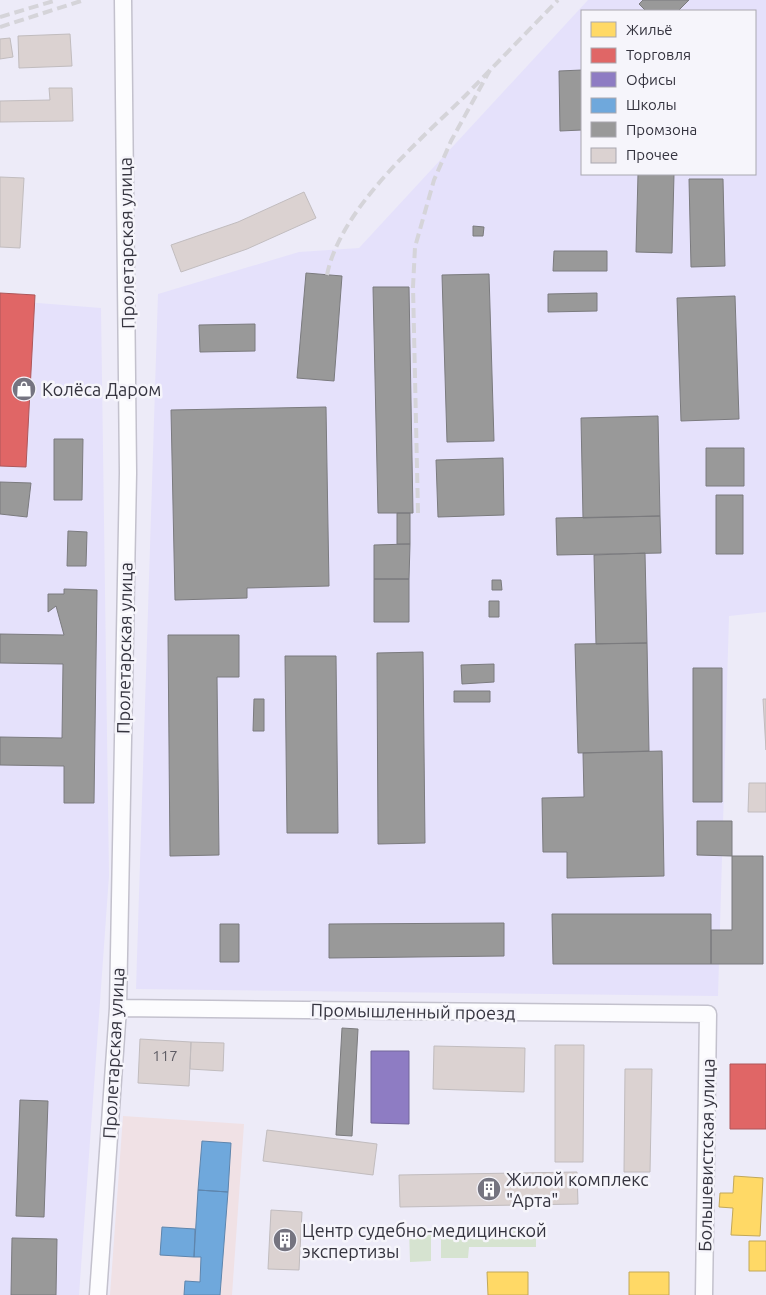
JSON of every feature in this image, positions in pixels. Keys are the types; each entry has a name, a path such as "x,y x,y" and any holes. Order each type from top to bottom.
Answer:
{"street":[{"name":"Пролетарская улица","path":"98,1295 118,1008 128,473 123,0"},
{"name":"Промышленный проезд","path":"118,1008 708,1014"},
{"name":"Большевистская улица","path":"704,1295 708,1014"}],"shaded area":[{"path":"588,0 766,0 766,612 729,616 718,996 136,989 158,294 299,252 359,248"},
{"path":"0,300 101,308 109,876 79,1295 0,1295"},
{"path":"123,1116 244,1124 232,1295 110,1295"}],"green space":[{"path":"409,1229 431,1229 431,1261 410,1262"},
{"path":"536,1229 536,1247 469,1247 468,1258 441,1258 441,1230"}],"building: Жильё":[{"path":"734,1176 763,1178 760,1236 731,1235 733,1208 719,1207 720,1193 733,1193"},
{"path":"749,1241 766,1241 766,1271 749,1271"},
{"path":"487,1272 528,1272 528,1295 488,1295"},
{"path":"629,1272 669,1272 669,1295 629,1295"}],"building: Торговля":[{"path":"0,293 35,295 26,467 0,466"},
{"path":"730,1064 766,1064 766,1129 730,1129"}],"building: Офисы":[{"path":"371,1051 409,1051 409,1124 371,1123"}],"building: Школы":[{"path":"202,1141 231,1143 228,1192 198,1190"},
{"path":"198,1190 228,1192 220,1295 184,1295 185,1281 200,1282 201,1257 194,1257"},
{"path":"162,1227 195,1229 194,1257 160,1255"}],"building: Промзона":[{"path":"643,0 689,0 679,10 645,10 639,4"},
{"path":"581,70 581,130 560,131 559,71"},
{"path":"638,175 674,175 672,253 636,252"},
{"path":"689,179 723,179 725,266 691,267"},
{"path":"473,226 484,227 483,236 473,236"},
{"path":"554,251 607,251 607,271 553,271"},
{"path":"306,273 342,276 334,381 297,378"},
{"path":"489,274 494,441 447,442 442,275"},
{"path":"373,287 409,287 413,513 378,513"},
{"path":"597,293 597,311 548,312 548,294"},
{"path":"735,296 739,419 681,421 677,298"},
{"path":"255,324 255,351 200,352 199,325"},
{"path":"326,407 329,586 247,588 247,598 175,600 171,410"},
{"path":"658,416 660,516 583,518 581,418"},
{"path":"54,439 83,439 82,500 54,500"},
{"path":"706,448 744,448 744,486 706,486"},
{"path":"503,458 504,515 438,517 436,460"},
{"path":"0,482 31,483 27,517 0,514"},
{"path":"716,495 743,495 743,554 716,554"},
{"path":"397,513 410,513 410,544 397,544"},
{"path":"660,516 661,553 557,555 556,518"},
{"path":"68,531 87,532 86,566 67,566"},
{"path":"410,544 409,579 374,579 374,545"},
{"path":"645,553 647,643 596,644 594,555"},
{"path":"374,579 409,579 409,622 374,622"},
{"path":"492,580 501,580 502,590 492,590"},
{"path":"64,589 97,590 94,803 64,803 64,766 0,765 0,737 62,738 63,664 0,663 0,634 64,635 56,606 48,612 48,594 64,594"},
{"path":"489,601 499,601 499,617 489,617"},
{"path":"168,635 239,635 239,677 217,677 219,855 170,856"},
{"path":"647,643 649,751 578,753 575,644"},
{"path":"423,652 425,843 378,844 377,653"},
{"path":"285,656 336,656 338,833 287,833"},
{"path":"494,664 494,682 462,684 461,665"},
{"path":"693,668 722,668 722,802 693,802"},
{"path":"454,691 490,691 490,702 454,702"},
{"path":"254,699 264,699 264,731 253,731"},
{"path":"662,751 664,876 567,878 567,852 543,852 542,798 584,797 583,753"},
{"path":"697,821 732,821 732,856 697,855"},
{"path":"732,856 763,856 763,964 711,964 711,930 732,930"},
{"path":"552,914 711,914 711,964 553,964"},
{"path":"504,923 504,956 329,958 329,924"},
{"path":"220,924 239,924 239,962 220,962"},
{"path":"342,1028 358,1029 352,1136 336,1135"},
{"path":"20,1100 48,1101 44,1217 16,1216"},
{"path":"12,1238 57,1239 56,1295 11,1295"}],"building: Прочее":[{"path":"70,34 72,66 19,68 18,36"},
{"path":"10,38 13,57 0,59 0,39"},
{"path":"49,88 72,88 73,121 0,122 0,101 50,100"},
{"path":"0,177 24,178 20,248 0,247"},
{"path":"304,192 316,218 247,249 181,272 171,245 238,222"},
{"path":"763,699 766,699 766,750"},
{"path":"749,783 766,783 766,812 748,812"},
{"path":"140,1039 191,1042 189,1086 138,1083"},
{"path":"191,1042 224,1043 223,1071 190,1069"},
{"path":"555,1045 584,1045 583,1162 555,1162"},
{"path":"434,1046 525,1048 524,1092 433,1089"},
{"path":"625,1069 652,1069 650,1172 624,1172"},
{"path":"267,1130 377,1144 373,1175 263,1161"},
{"name":"Жилой комплекс \"Арта\"","path":"577,1172 578,1204 400,1207 399,1175"},
{"name":"Центр судебно-медицинской экспертизы","path":"271,1210 302,1212 299,1270 268,1269"}],"railway":[{"path":"0,17 57,0"},
{"path":"0,27 84,0"},
{"path":"327,275 335,250 347,226 383,178 558,0"},
{"path":"418,513 413,287 415,247 434,180 451,141 490,70"}],"place":[{"name":"Колёса Даром","path":"24,389"},
{"name":"Жилой комплекс \"Арта\"","path":"489,1189"},
{"name":"Центр судебно-медицинской экспертизы","path":"285,1240"}]}
